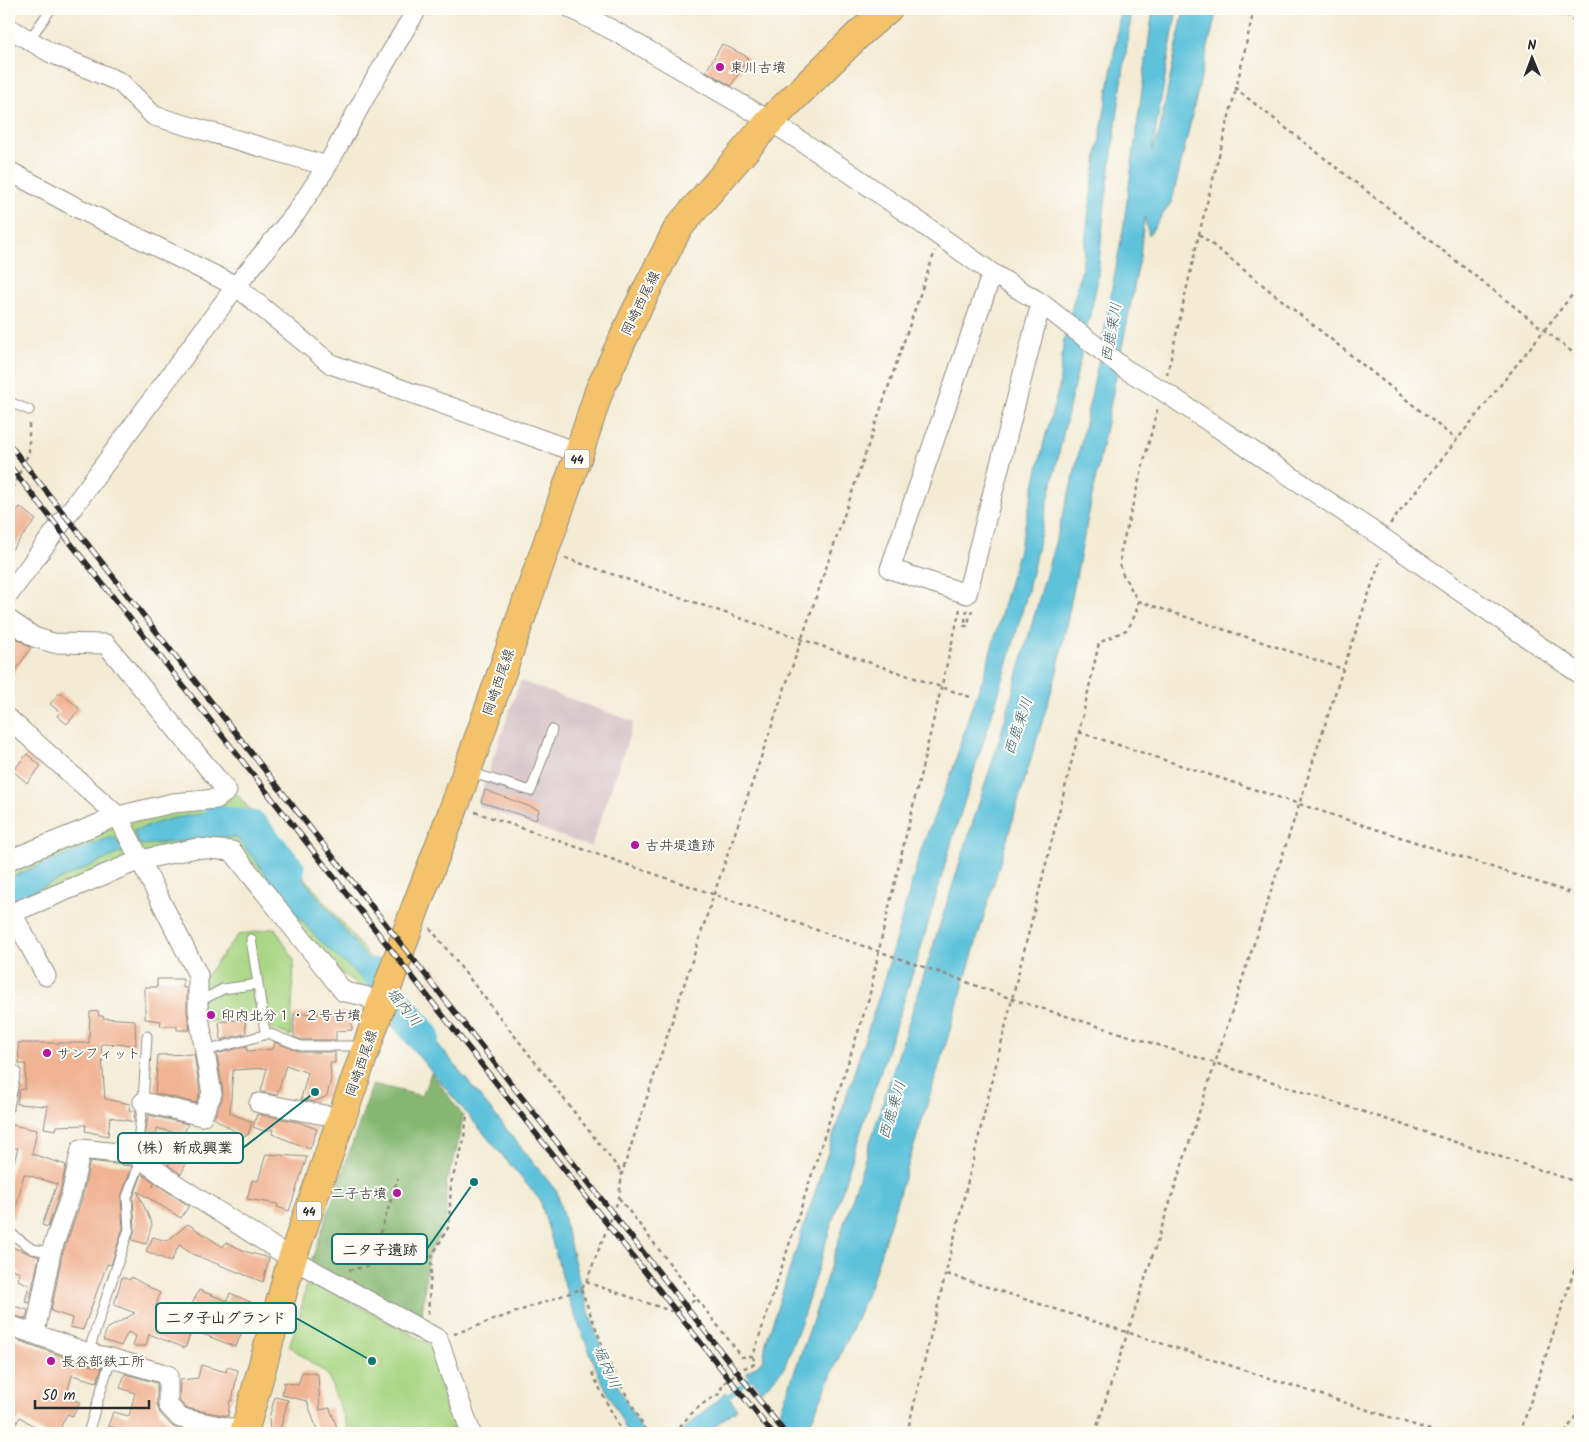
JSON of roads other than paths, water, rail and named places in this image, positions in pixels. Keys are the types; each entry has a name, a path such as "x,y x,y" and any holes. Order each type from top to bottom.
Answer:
{"main road":[{"name":"岡崎西尾線","path":"245,1432 292,1259 415,909 455,805 599,391 634,314 678,228 770,121 859,34 888,9"}],"street":[{"path":"11,585 236,286 296,212 327,166 417,9"},
{"path":"572,9 618,33 770,121 850,173 992,273 1041,303 1126,369 1163,391 1383,538 1580,674"},
{"path":"9,28 51,53 120,82 154,116 327,166"},
{"path":"9,171 72,205 236,286 331,364 579,453"},
{"path":"992,273 890,569 967,594 1041,303"},
{"path":"9,620 34,637 53,642 106,644 227,791 216,799 173,803 118,816 9,860"},
{"path":"9,719 118,816 198,976 198,1011 212,1094 202,1116 143,1102"},
{"path":"46,976 11,914 140,860 197,848 232,851 344,992 365,996 385,994"},
{"path":"259,1103 341,1118"},
{"path":"35,1333 51,1252 71,1195 81,1150 136,1154 171,1181 292,1259 432,1336 471,1433"},
{"path":"9,1324 88,1353 111,1358 168,1376 168,1405 180,1418 245,1432"}],"lane":[{"path":"29,40 52,9"},
{"path":"9,402 30,410"},
{"path":"467,771 531,791 552,730"},
{"path":"251,939 265,1032"},
{"path":"198,1002 223,989 258,984"},
{"path":"205,1051 264,1035 265,1032"},
{"path":"265,1032 301,1046 354,1046 365,1051"},
{"path":"88,1353 129,1229 127,1197 138,1168 136,1154 143,1102 148,1036"},
{"path":"9,1107 16,1071"},
{"path":"9,1232 32,1249 51,1252"},
{"path":"88,1433 111,1358"}],"water":[{"path":"1120,9 1132,9 1104,212 1097,284 1028,590 1006,670 951,844 920,951 801,1322 784,1368 762,1391 746,1373 763,1361 766,1342 882,987 922,847 953,769 970,712 984,676 1022,538 1045,438 1059,388 1064,338 1082,269 1092,186"},
{"path":"1153,9 1177,9 1152,151 1159,133 1184,9 1217,9 1172,201 1149,235 1144,217 1140,257 1057,672 943,1053 871,1284 806,1433 798,1433 780,1412 814,1317 998,744 1073,479 1098,364 1123,230"},
{"path":"225,813 245,818 288,860 378,972 372,987 333,953 306,926 236,837 140,845 133,831 169,819 200,814"},
{"path":"113,836 124,851 9,902 9,878"},
{"path":"404,1002 557,1192 580,1284 606,1363 643,1433 628,1433 599,1375 570,1303 540,1200 392,1025"},
{"path":"726,1392 737,1409 708,1433 680,1433"}],"waterway":[{"name":"堀内川","path":"215,819 254,825 291,869"},
{"name":"堀内川","path":"374,972 426,1036"},
{"path":"725,1399 754,1375"},
{"name":"西鹿乗川","path":"791,1433 804,1393"}],"railway":[{"path":"9,444 785,1433"},
{"path":"9,465 772,1433"}],"place":[{"name":"東川古墳","path":"720,67"},
{"name":"古井堤遺跡","path":"635,845"},
{"name":"印内北分１・２号古墳","path":"211,1015"},
{"name":"サンフィット","path":"47,1053"},
{"name":"（株）新成興業","path":"315,1092"},
{"name":"二タ子遺跡","path":"474,1182"},
{"name":"二子古墳","path":"397,1193"},
{"name":"長谷部鉄工所","path":"51,1361"},
{"name":"二タ子山グランド","path":"372,1361"}]}
